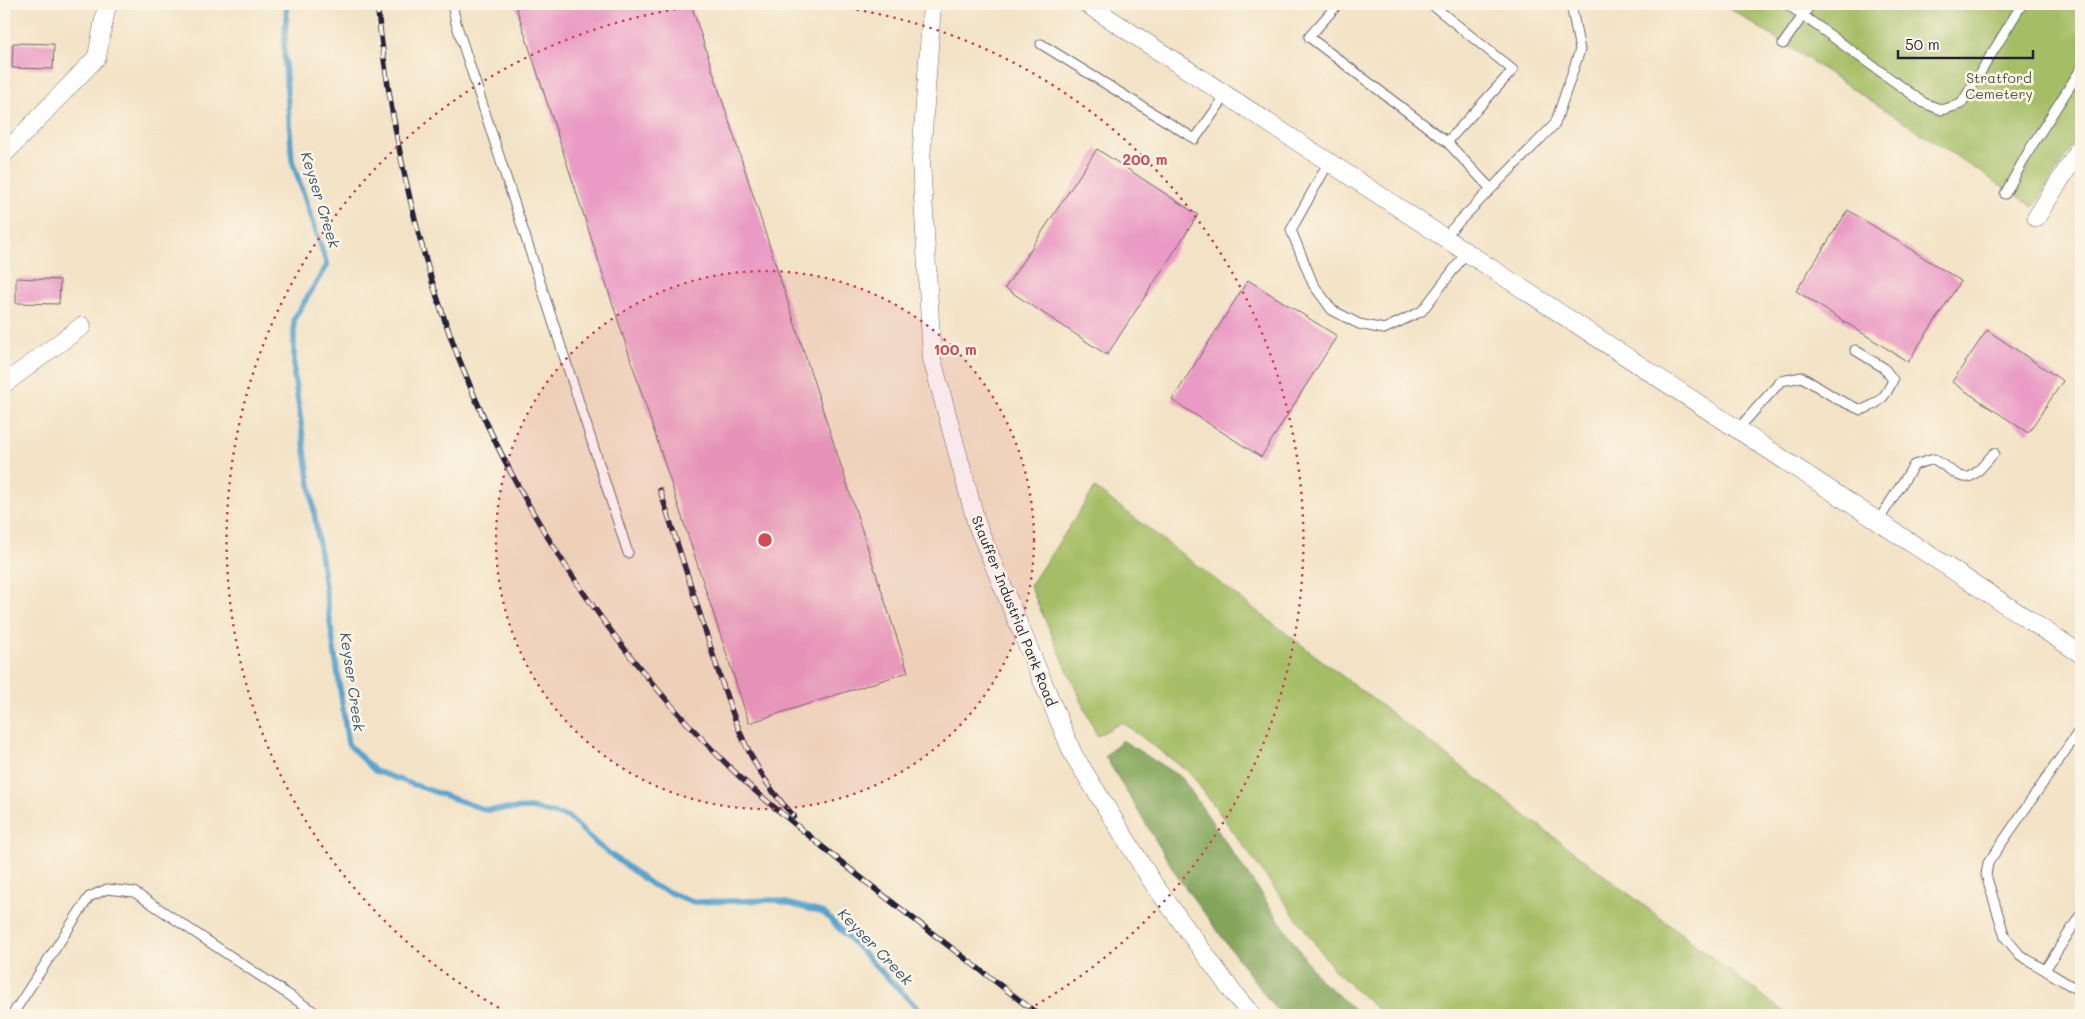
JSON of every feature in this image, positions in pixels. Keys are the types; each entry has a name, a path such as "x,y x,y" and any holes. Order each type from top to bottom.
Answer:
{"street":[{"path":"4,154 97,57 108,4"},
{"name":"Stauffer Industrial Park Road","path":"932,4 922,160 932,359 977,525 1073,754 1153,883 1234,994 1252,1015"},
{"path":"1087,4 2081,654"},
{"path":"2036,218 2081,147"},
{"path":"4,384 82,326"}],"lane":[{"path":"452,4 456,23 628,552"},
{"path":"1338,4 1309,37 1447,142 1491,189"},
{"path":"1431,4 1513,70 1447,142"},
{"path":"1444,237 1554,124 1580,50 1571,4"},
{"path":"1787,4 1924,103 1942,110 1961,104 1965,99 2022,4"},
{"path":"1783,44 1811,4"},
{"path":"1040,44 1195,139 1226,95"},
{"path":"2005,194 2031,147 2081,69"},
{"path":"1329,162 1291,230 1313,284 1332,310 1359,324 1384,329 1422,311 1467,252"},
{"path":"1738,429 1781,381 1802,377 1837,400 1861,410 1876,405 1887,392 1893,380 1884,368 1855,350"},
{"path":"1878,521 1914,465 1934,459 1962,478 1968,478 1975,475 1994,453"},
{"path":"2081,730 1988,863 1986,875 2005,937 2020,955 2081,992"},
{"path":"12,1015 89,897 107,889 134,892 319,1015"},
{"path":"2045,970 2081,914"}],"green space":[{"name":"Stratford Cemetery","path":"1723,4 2081,4 2081,132 2034,207"},
{"path":"1095,488 1788,1015 1384,1015 1336,972 1190,773 1122,722 1097,736 1030,586"},
{"path":"1122,740 1182,778 1319,979 1361,1015 1282,1015 1273,1006 1179,879 1105,756"}],"building":[{"path":"515,4 691,4 908,672 749,723"},
{"path":"13,43 54,44 53,69 12,68"},
{"path":"1097,149 1198,215 1107,355 1005,288"},
{"path":"1848,210 1961,281 1908,362 1796,291"},
{"path":"16,278 60,280 59,304 16,303"},
{"path":"1248,280 1337,336 1261,457 1172,400"},
{"path":"1987,330 2063,381 2028,433 1952,382"}],"waterway":[{"name":"Keyser Creek","path":"287,4 284,50 292,160 327,265 294,319 294,375 348,744 375,771 486,810 531,808 568,817 598,845 652,885 693,902 775,900 824,913 924,1015"}],"railway":[{"path":"377,4 394,123 402,163 420,241 444,318 469,383 497,446 530,507 566,567 606,624 649,679 694,731 743,780 851,870 1039,1015"},
{"path":"660,490 740,733 763,777 794,816"}]}
